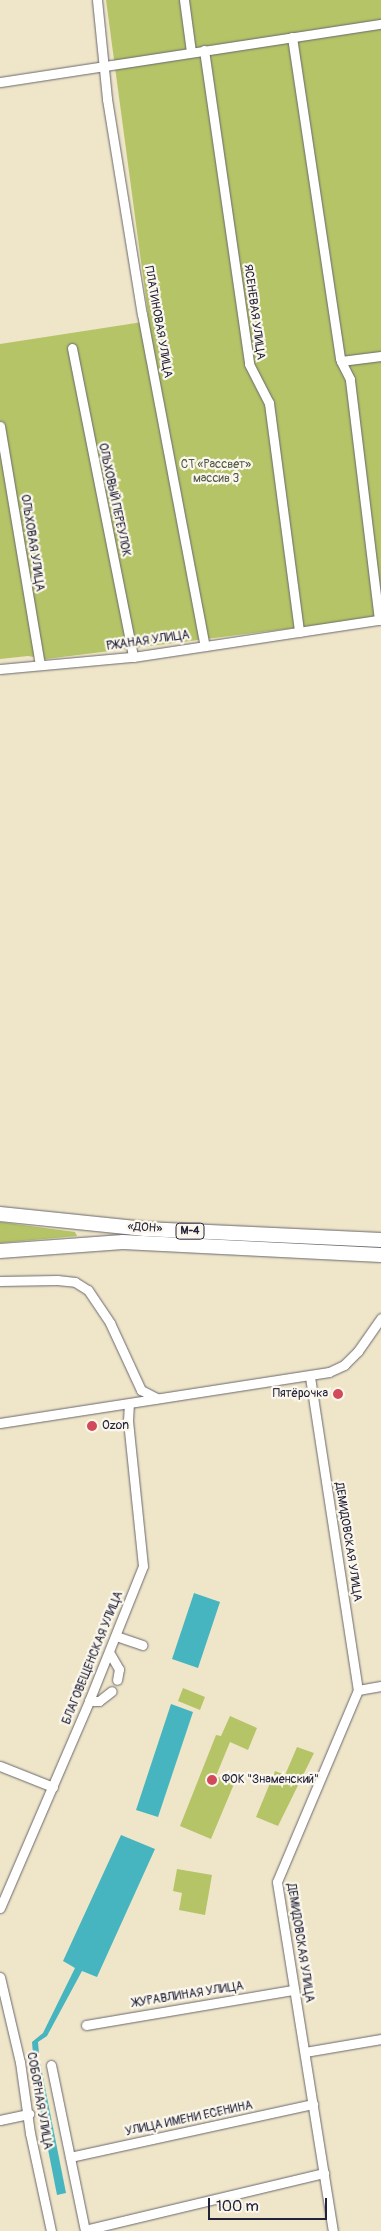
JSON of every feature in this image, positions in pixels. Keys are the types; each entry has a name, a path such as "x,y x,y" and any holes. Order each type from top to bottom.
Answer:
{"highway":[{"name":"«ДОН»","path":"0,1214 145,1229 381,1240"},
{"name":"«ДОН»","path":"0,1250 123,1242 381,1255"}],"street":[{"name":"ПЛАТИНОВАЯ УЛИЦА","path":"97,0 104,65 142,314 205,646"},
{"path":"184,0 191,52"},
{"path":"0,82 381,24"},
{"path":"292,38 341,361 381,356"},
{"name":"ЯСЕНЕВАЯ УЛИЦА","path":"204,50 249,364 269,403 299,632"},
{"name":"ОЛЬХОВЫЙ ПЕРЕУЛОК","path":"72,348 134,656"},
{"name":"РЖАНАЯ УЛИЦА","path":"0,669 134,656 379,620 350,379 341,361"},
{"name":"ОЛЬХОВАЯ УЛИЦА","path":"0,426 3,460 40,664"},
{"path":"0,1281 57,1280 75,1282 88,1290 110,1323 141,1390 160,1398"},
{"path":"0,1423 310,1377 344,1365 381,1318"},
{"name":"ДЕМИДОВСКАЯ УЛИЦА","path":"310,1377 358,1690 277,1882 334,2231"},
{"name":"БЛАГОВЕЩЕНСКАЯ УЛИЦА","path":"0,1908 90,1702 143,1566 128,1421 129,1404"},
{"path":"116,1636 142,1645"},
{"path":"109,1652 119,1669 117,1680"},
{"path":"358,1690 381,1686"},
{"path":"90,1702 99,1701 112,1691"},
{"path":"0,1766 54,1787"},
{"name":"СОБОРНАЯ УЛИЦА","path":"0,1976 51,2231"},
{"name":"ЖУРАВЛИНАЯ УЛИЦА","path":"86,2025 294,1990"},
{"path":"305,2052 381,2039"},
{"path":"51,2065 85,2230 324,2174"},
{"name":"УЛИЦА ИМЕНИ ЕСЕНИНА","path":"70,2157 313,2104"},
{"path":"0,2120 29,2114"}],"green space":[{"name":"СТ «Рассвет» массив 3","path":"106,0 381,0 381,617 46,659 28,656 0,659 0,344 149,321"},
{"path":"0,1222 75,1232 77,1236 0,1243"},
{"path":"183,1688 205,1697 200,1710 178,1701"},
{"name":"ФОК \"Знаменский\"","path":"230,1716 257,1728 248,1750 230,1742 216,1776 234,1784 211,1839 180,1826 216,1735 221,1736"},
{"path":"297,1747 314,1753 278,1826 256,1817 275,1771 285,1775"},
{"path":"177,1869 212,1875 205,1915 179,1910 182,1893 173,1891"}],"water":[{"path":"194,1593 220,1602 198,1668 172,1659"},
{"path":"171,1704 193,1712 158,1817 136,1810"},
{"path":"121,1835 155,1849 97,1977 82,1971 47,2036 38,2042 39,2053 33,2054 32,2042 43,2033 75,1968 63,1961"},
{"path":"40,2062 66,2193 57,2195 31,2063"}],"place":[{"name":"Пятёрочка","path":"338,1394"},
{"name":"Ozon","path":"92,1426"},
{"name":"ФОК \"Знаменский\"","path":"212,1780"}]}
